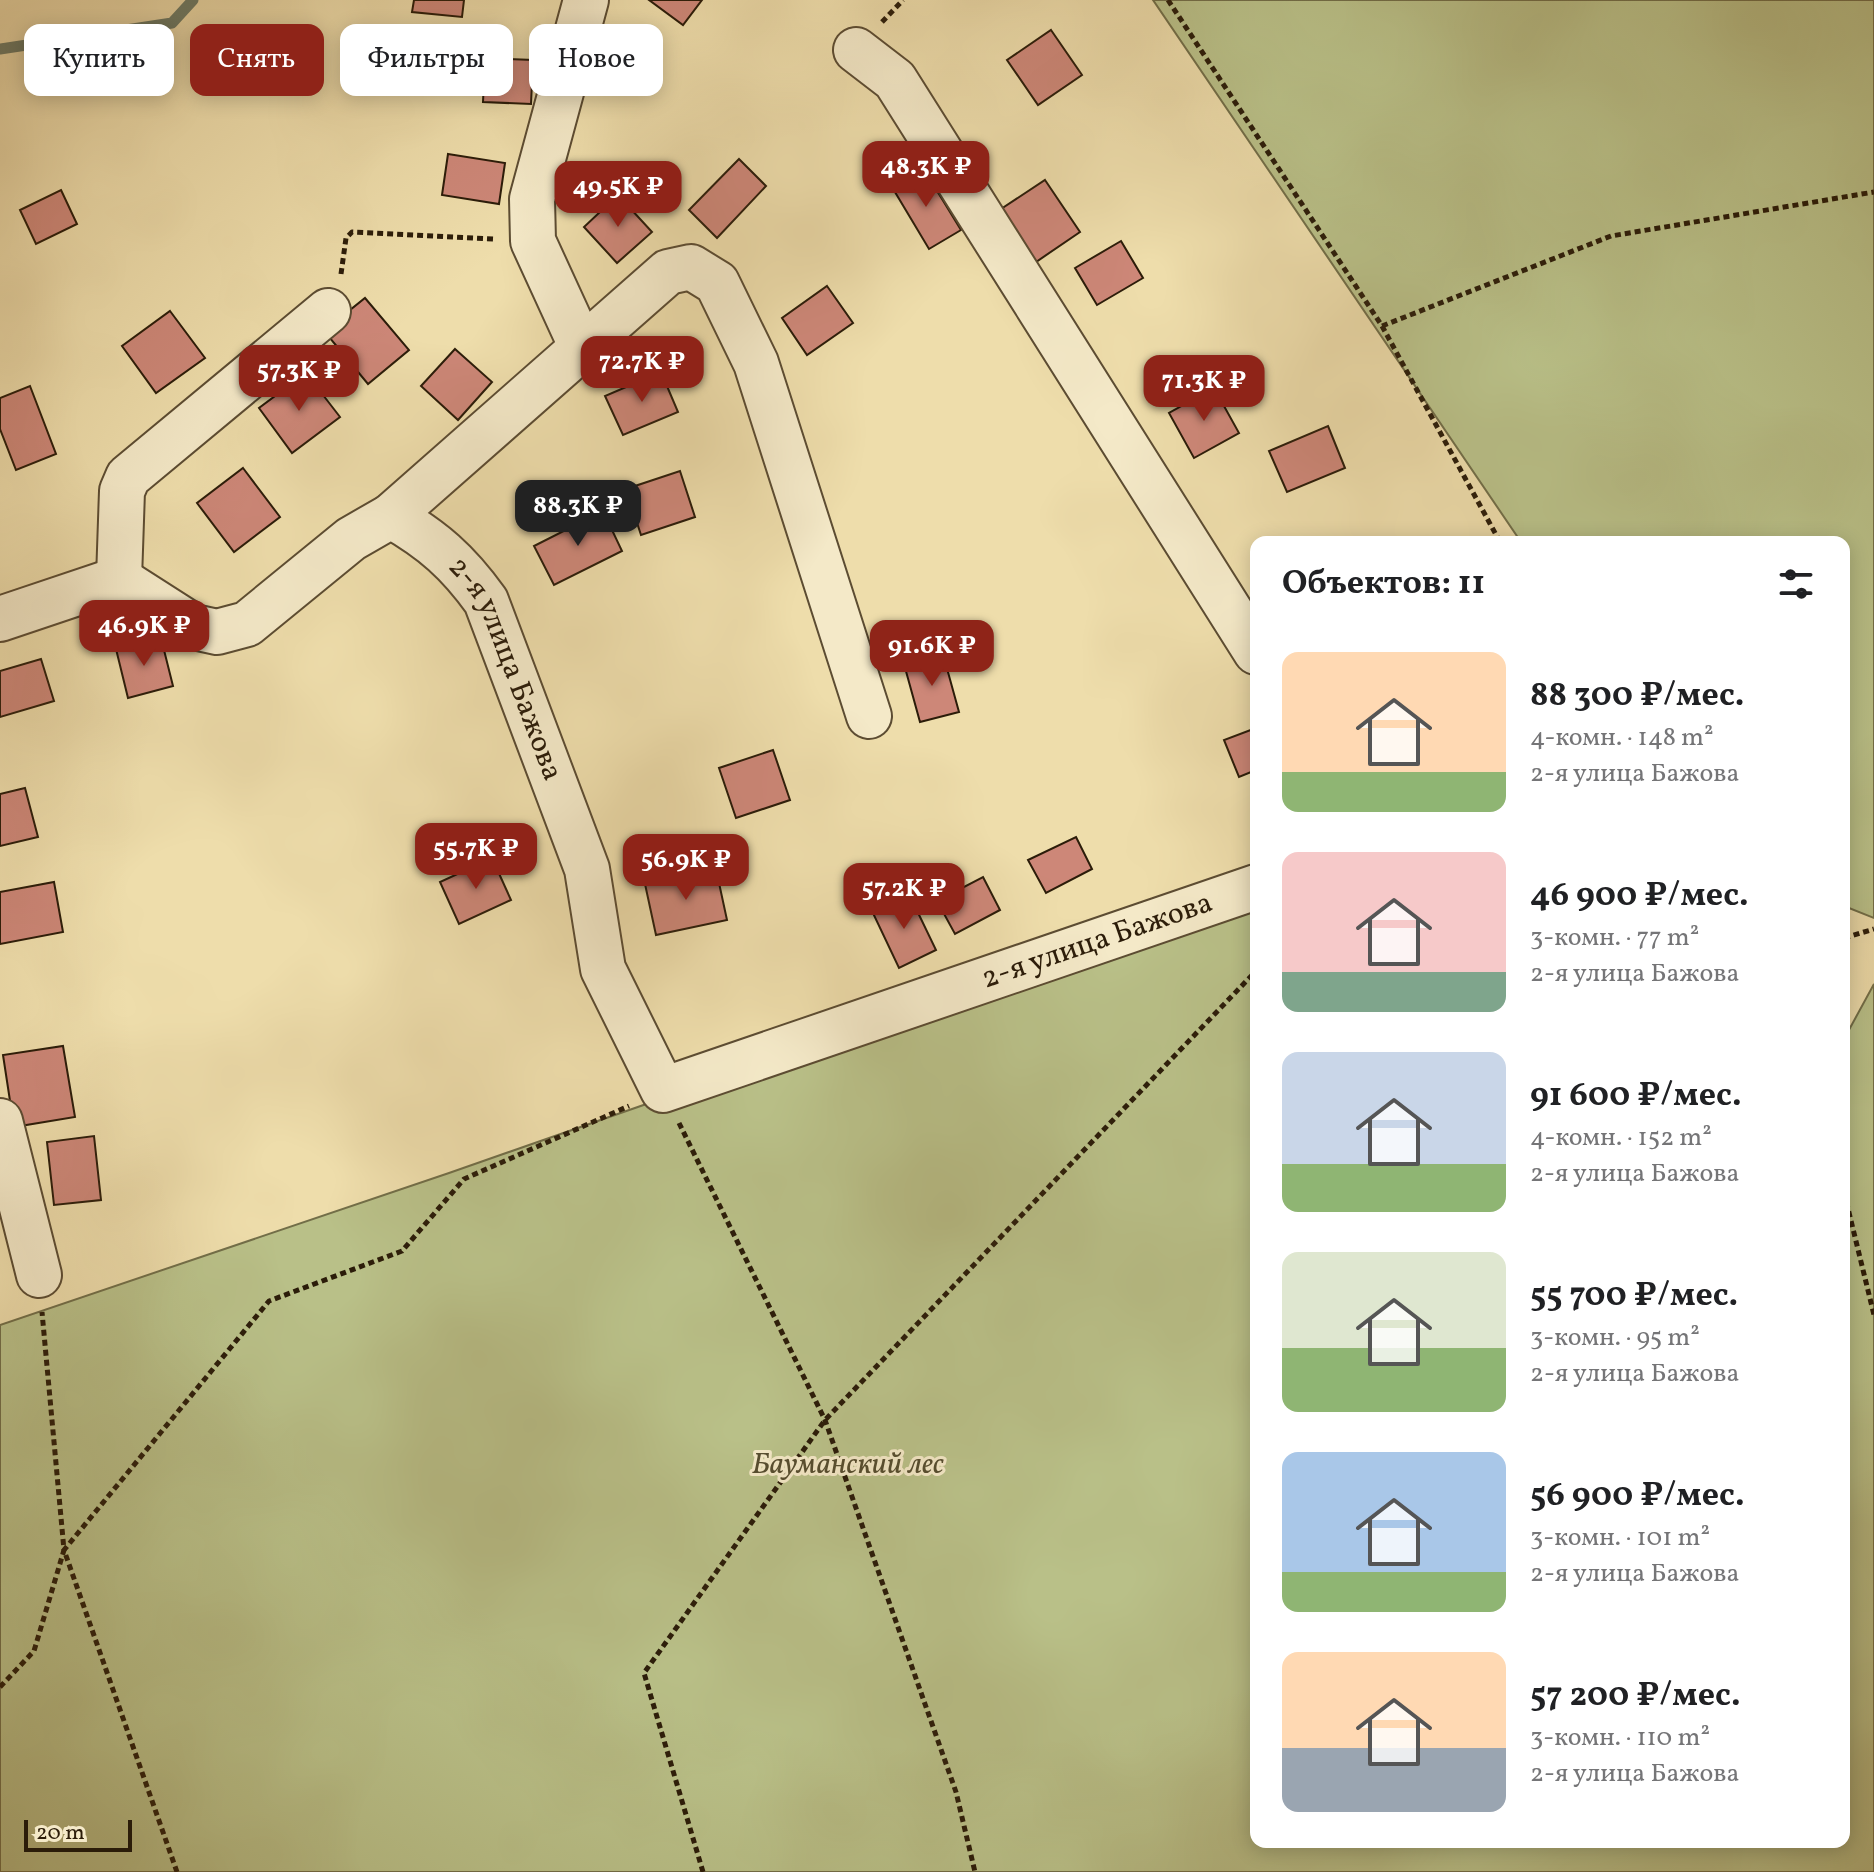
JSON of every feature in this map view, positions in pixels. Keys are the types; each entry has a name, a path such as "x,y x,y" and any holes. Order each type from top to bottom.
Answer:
{"street":[{"path":"583,350 533,241 532,199 586,0"},
{"path":"856,50 895,80 1250,642"},
{"path":"119,579 194,627 217,632 247,624 351,539 391,516 668,272 691,267 717,283 756,363 869,716"},
{"path":"119,579 122,491 128,477 328,311"},
{"name":"2-я улица Бажова","path":"391,516 431,539 466,574 486,601 587,869 603,969 663,1090 1250,889"},
{"path":"0,619 119,579"},
{"path":"0,1121 39,1275"}],"path":[{"path":"1168,0 1382,326 1497,536"},
{"path":"1382,326 1611,236 1874,192"},
{"path":"328,311 338,292 346,238 352,232 533,241"},
{"path":"1850,936 1874,929"},
{"path":"703,1872 644,1673 825,1420 1250,977"},
{"path":"0,1687 34,1651 64,1550 269,1301 402,1251 464,1179 663,1090 825,1420 956,1792 975,1872"},
{"path":"1850,1217 1874,1315"},
{"path":"39,1275 64,1550 177,1872"}],"green space":[{"path":"1153,0 1874,0 1874,918 1850,908 1850,536 1517,536"},
{"name":"Бауманский лес","path":"1250,893 1250,1848 1850,1848 1850,1028 1874,984 1874,1872 0,1872 0,1325 449,1173"}],"building":[{"path":"414,0 464,0 462,17 412,12"},
{"path":"649,0 702,0 683,25"},
{"path":"1051,30 1082,75 1038,105 1007,60"},
{"path":"513,59 529,60 531,104 483,102 483,96 513,96"},
{"path":"448,154 505,163 499,204 442,195"},
{"path":"739,159 766,186 717,238 689,210"},
{"path":"923,168 961,230 929,249 892,187"},
{"path":"1045,180 1080,232 1036,262 1001,209"},
{"path":"61,190 77,224 36,244 20,210"},
{"path":"618,195 652,232 617,263 584,227"},
{"path":"1121,241 1143,278 1097,305 1075,268"},
{"path":"827,286 853,323 807,355 782,318"},
{"path":"365,298 409,350 368,384 324,331"},
{"path":"170,311 205,358 156,393 122,346"},
{"path":"455,349 492,382 458,420 421,386"},
{"path":"661,372 678,412 623,435 605,396"},
{"path":"306,373 340,417 292,453 259,408"},
{"path":"30,386 56,454 16,470 0,429 0,398"},
{"path":"1214,388 1239,433 1194,458 1169,413"},
{"path":"1328,426 1345,468 1287,492 1269,451"},
{"path":"243,468 280,517 234,552 197,503"},
{"path":"680,471 695,517 641,535 626,489"},
{"path":"603,511 622,551 554,585 534,546"},
{"path":"161,638 173,686 128,698 116,649"},
{"path":"943,654 959,712 920,722 904,664"},
{"path":"41,659 54,701 0,717 0,671"},
{"path":"1250,730 1250,772 1239,777 1224,740"},
{"path":"773,750 790,800 736,818 719,768"},
{"path":"25,788 38,837 0,846 0,794"},
{"path":"1076,837 1092,869 1046,893 1028,860"},
{"path":"492,858 511,900 459,924 440,882"},
{"path":"716,869 727,920 656,935 645,884"},
{"path":"983,877 1000,910 955,934 937,901"},
{"path":"54,882 63,932 0,944 0,892"},
{"path":"909,894 936,950 899,968 872,911"},
{"path":"63,1046 75,1117 14,1127 3,1055"},
{"path":"94,1136 101,1200 54,1205 47,1142"}],"waterway":[{"path":"0,49 172,23 193,0"}]}
